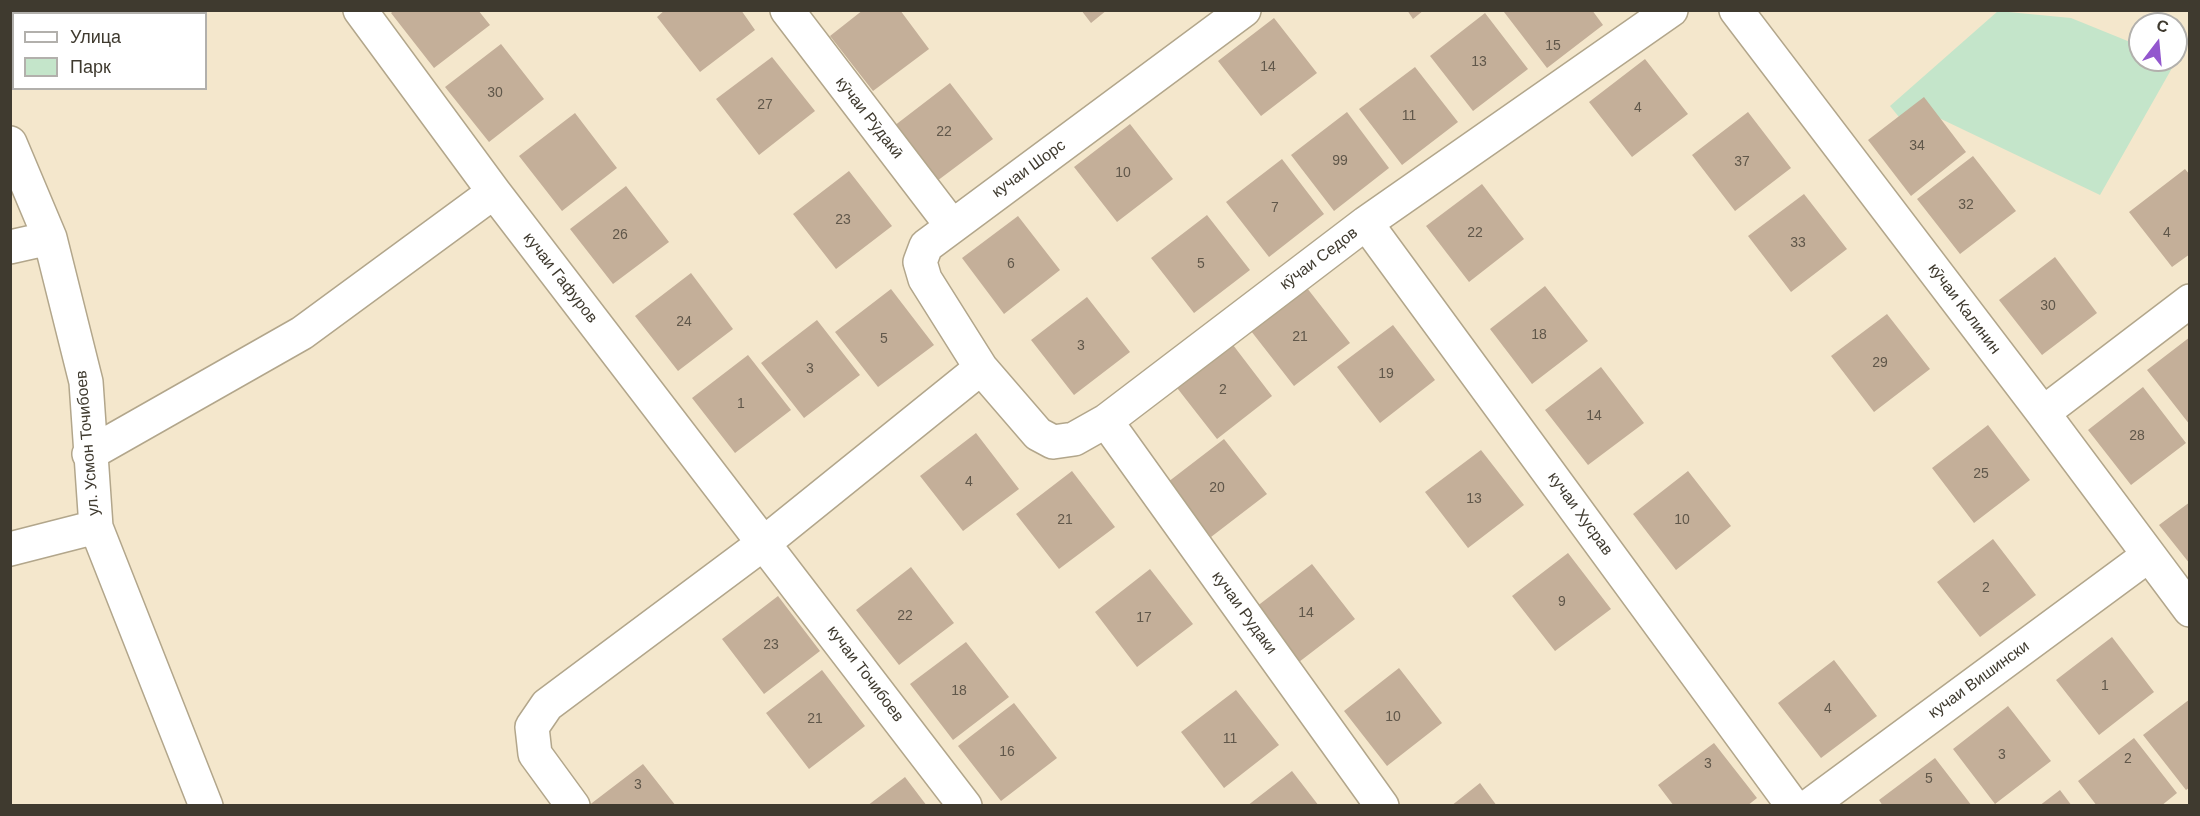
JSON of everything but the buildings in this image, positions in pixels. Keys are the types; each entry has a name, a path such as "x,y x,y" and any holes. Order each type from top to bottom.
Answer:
{"street":[{"name":"кучаи Гафуров","path":"360,10 494,192 764,543"},
{"name":"кӯчаи Рӯдакӣ","path":"787,10 952,226"},
{"name":"кӯчаи Седов","path":"981,368 1038,434 1053,442 1074,439 1106,421 1366,223 1671,10"},
{"name":"кӯчаи Калинин","path":"1736,10 2190,610"},
{"name":"кучаи Шорс","path":"981,368 925,279 920,262 926,246 1224,16"},
{"name":"ул. Усмон Точибоев","path":"10,143 50,238 86,382 89,454 96,526 206,806"},
{"path":"89,454 302,333 494,192"},
{"name":"кучаи Хусрав","path":"1366,223 1793,806"},
{"path":"10,247 50,238"},
{"path":"2043,413 2190,301"},
{"path":"573,806 535,754 532,727 546,705 764,543 981,368"},
{"name":"кучаи Рудаки","path":"1106,421 1382,806"},
{"path":"10,549 96,526"},
{"name":"кучаи Точибоев","path":"764,543 965,806"},
{"name":"кучаи Вишински","path":"1809,806 2149,555"}],"green space":[{"path":"1998,11 2071,18 2128,41 2128,72 2170,72 2100,195 1939,118 1916,138 1890,106"}]}
